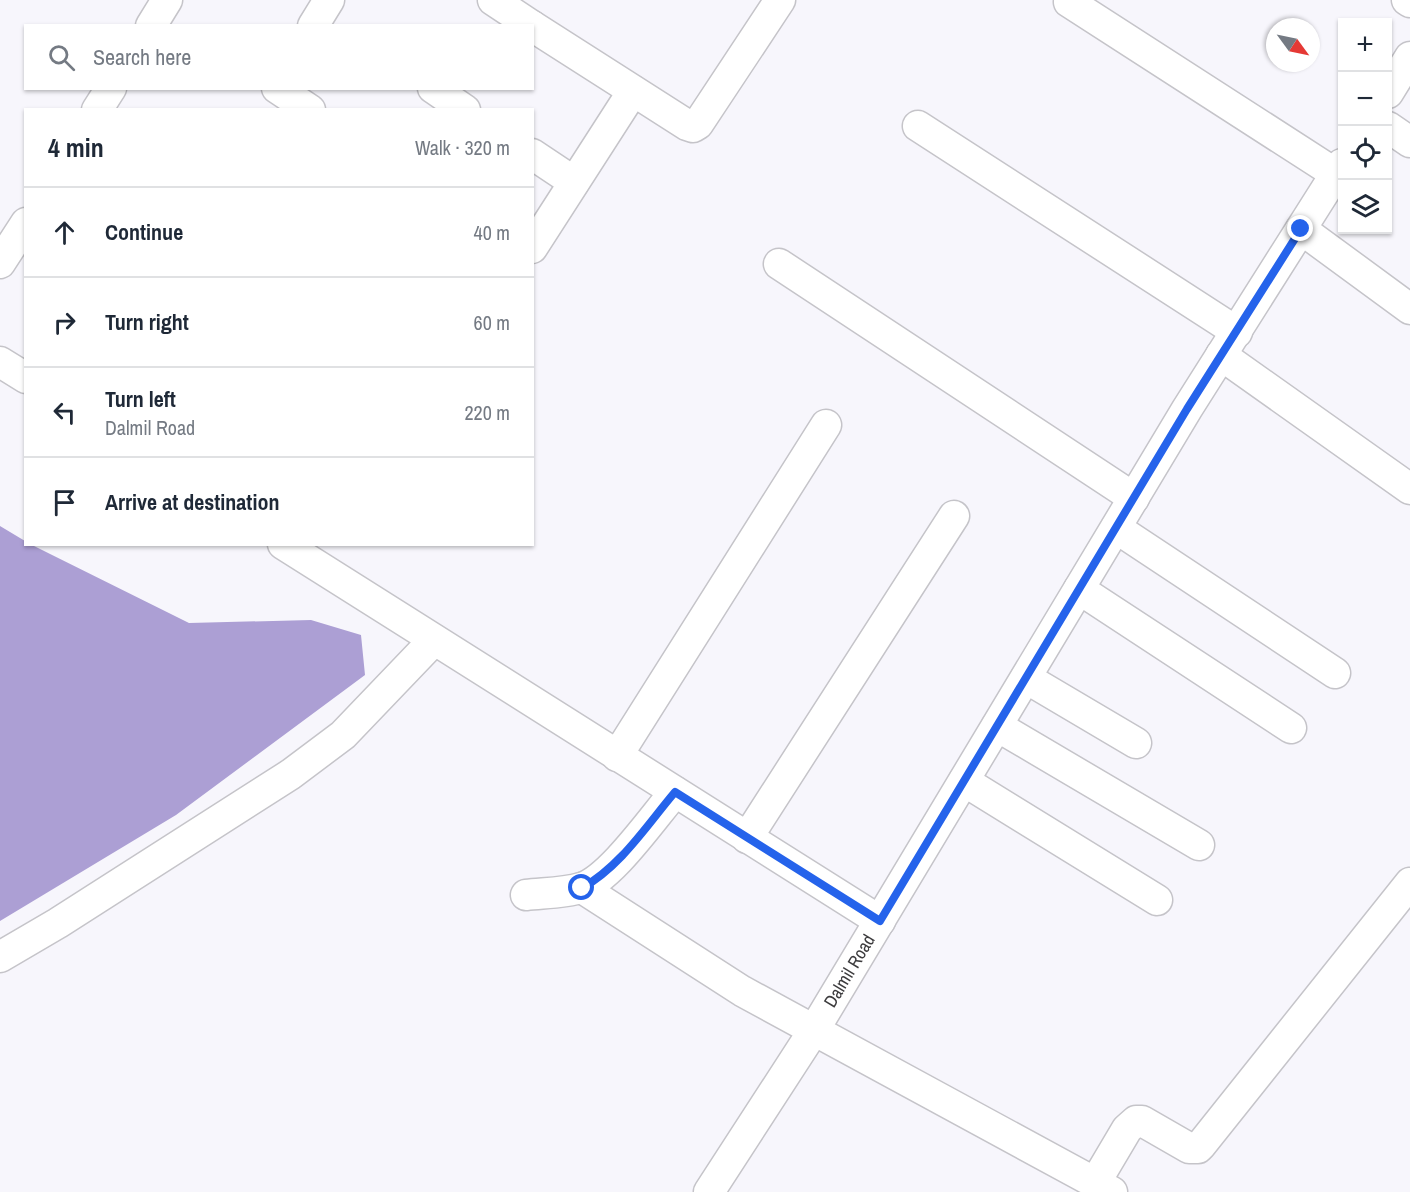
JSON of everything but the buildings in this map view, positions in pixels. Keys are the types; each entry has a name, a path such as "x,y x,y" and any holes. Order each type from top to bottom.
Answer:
{"street":[{"path":"152,24 167,0"},
{"path":"493,0 529,24"},
{"path":"534,27 687,126 693,126 698,124 780,0"},
{"path":"1069,2 1338,168"},
{"path":"1392,86 1410,57"},
{"path":"98,108 110,90"},
{"path":"262,108 274,90"},
{"path":"278,90 307,108"},
{"path":"436,90 462,108"},
{"path":"534,245 633,91"},
{"path":"918,126 1229,344 1410,489"},
{"path":"1392,130 1410,142"},
{"path":"534,155 574,182"},
{"name":"Dalmil Road","path":"710,1192 814,1030 1134,498 1338,171"},
{"path":"0,263 24,226"},
{"path":"1301,229 1410,309"},
{"path":"779,264 1134,498"},
{"path":"0,362 24,377"},
{"path":"617,756 826,425"},
{"path":"747,838 954,516"},
{"path":"1116,528 1335,673"},
{"path":"286,546 880,921"},
{"path":"1079,589 1291,728"},
{"path":"0,957 58,923 291,774 343,735 434,640"},
{"path":"1026,678 1136,743"},
{"path":"997,726 1198,845"},
{"path":"964,781 1157,900"},
{"path":"525,895 582,888 596,880 613,866 675,792"},
{"path":"582,888 742,991 1106,1189 1127,1129 1136,1121 1142,1121 1189,1148 1198,1148 1410,884"}],"shaded area":[{"path":"0,526 24,540 24,546 34,546 189,623 311,620 361,635 365,675 176,815 0,921"}],"route":[{"path":"582,888 613,866 675,792 880,921 1187,409 1301,229"}]}
